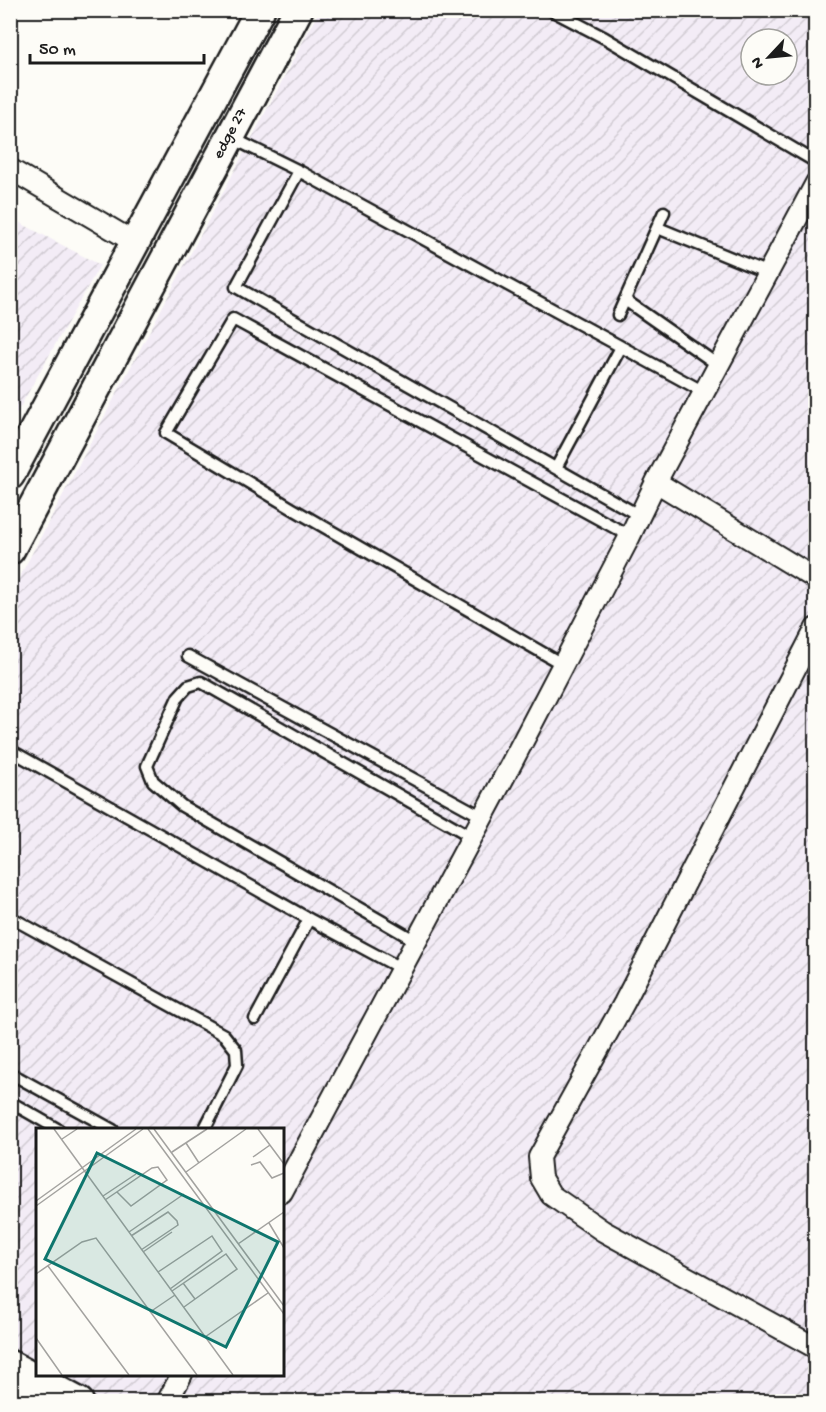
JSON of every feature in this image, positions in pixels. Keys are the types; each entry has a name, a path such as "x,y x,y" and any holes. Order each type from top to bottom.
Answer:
{"main road":[{"path":"10,475 260,10"},
{"name":"edge 27","path":"10,550 298,10"},
{"path":"134,242 165,258"},
{"path":"10,1365 79,1401"},
{"path":"10,1395 23,1401"}],"street":[{"path":"10,169 134,242"},
{"path":"284,1188 483,817 656,482 816,183"},
{"path":"656,482 816,579"},
{"path":"816,628 624,1003 539,1157 541,1178 551,1195 603,1231 816,1348"},
{"path":"167,1401 181,1376"}],"lane":[{"path":"551,10 623,49 816,162"},
{"path":"230,136 299,171 704,392"},
{"path":"299,171 236,287 640,516"},
{"path":"618,315 664,212"},
{"path":"657,228 768,273"},
{"path":"625,300 718,365"},
{"path":"562,664 284,504 166,433 233,319 630,536"},
{"path":"556,468 621,347"},
{"path":"188,656 483,817"},
{"path":"416,941 182,806 153,781 147,766 178,697 188,686 201,682 472,837"},
{"path":"10,750 402,969"},
{"path":"10,917 224,1035 236,1050 237,1065 205,1128"},
{"path":"255,1019 309,919"},
{"path":"10,1073 109,1128"},
{"path":"12,1103 55,1128"}],"shaded area":[{"path":"319,11 815,11 815,1401 11,1401 10,595"},
{"path":"11,218 100,265 11,423"}]}
